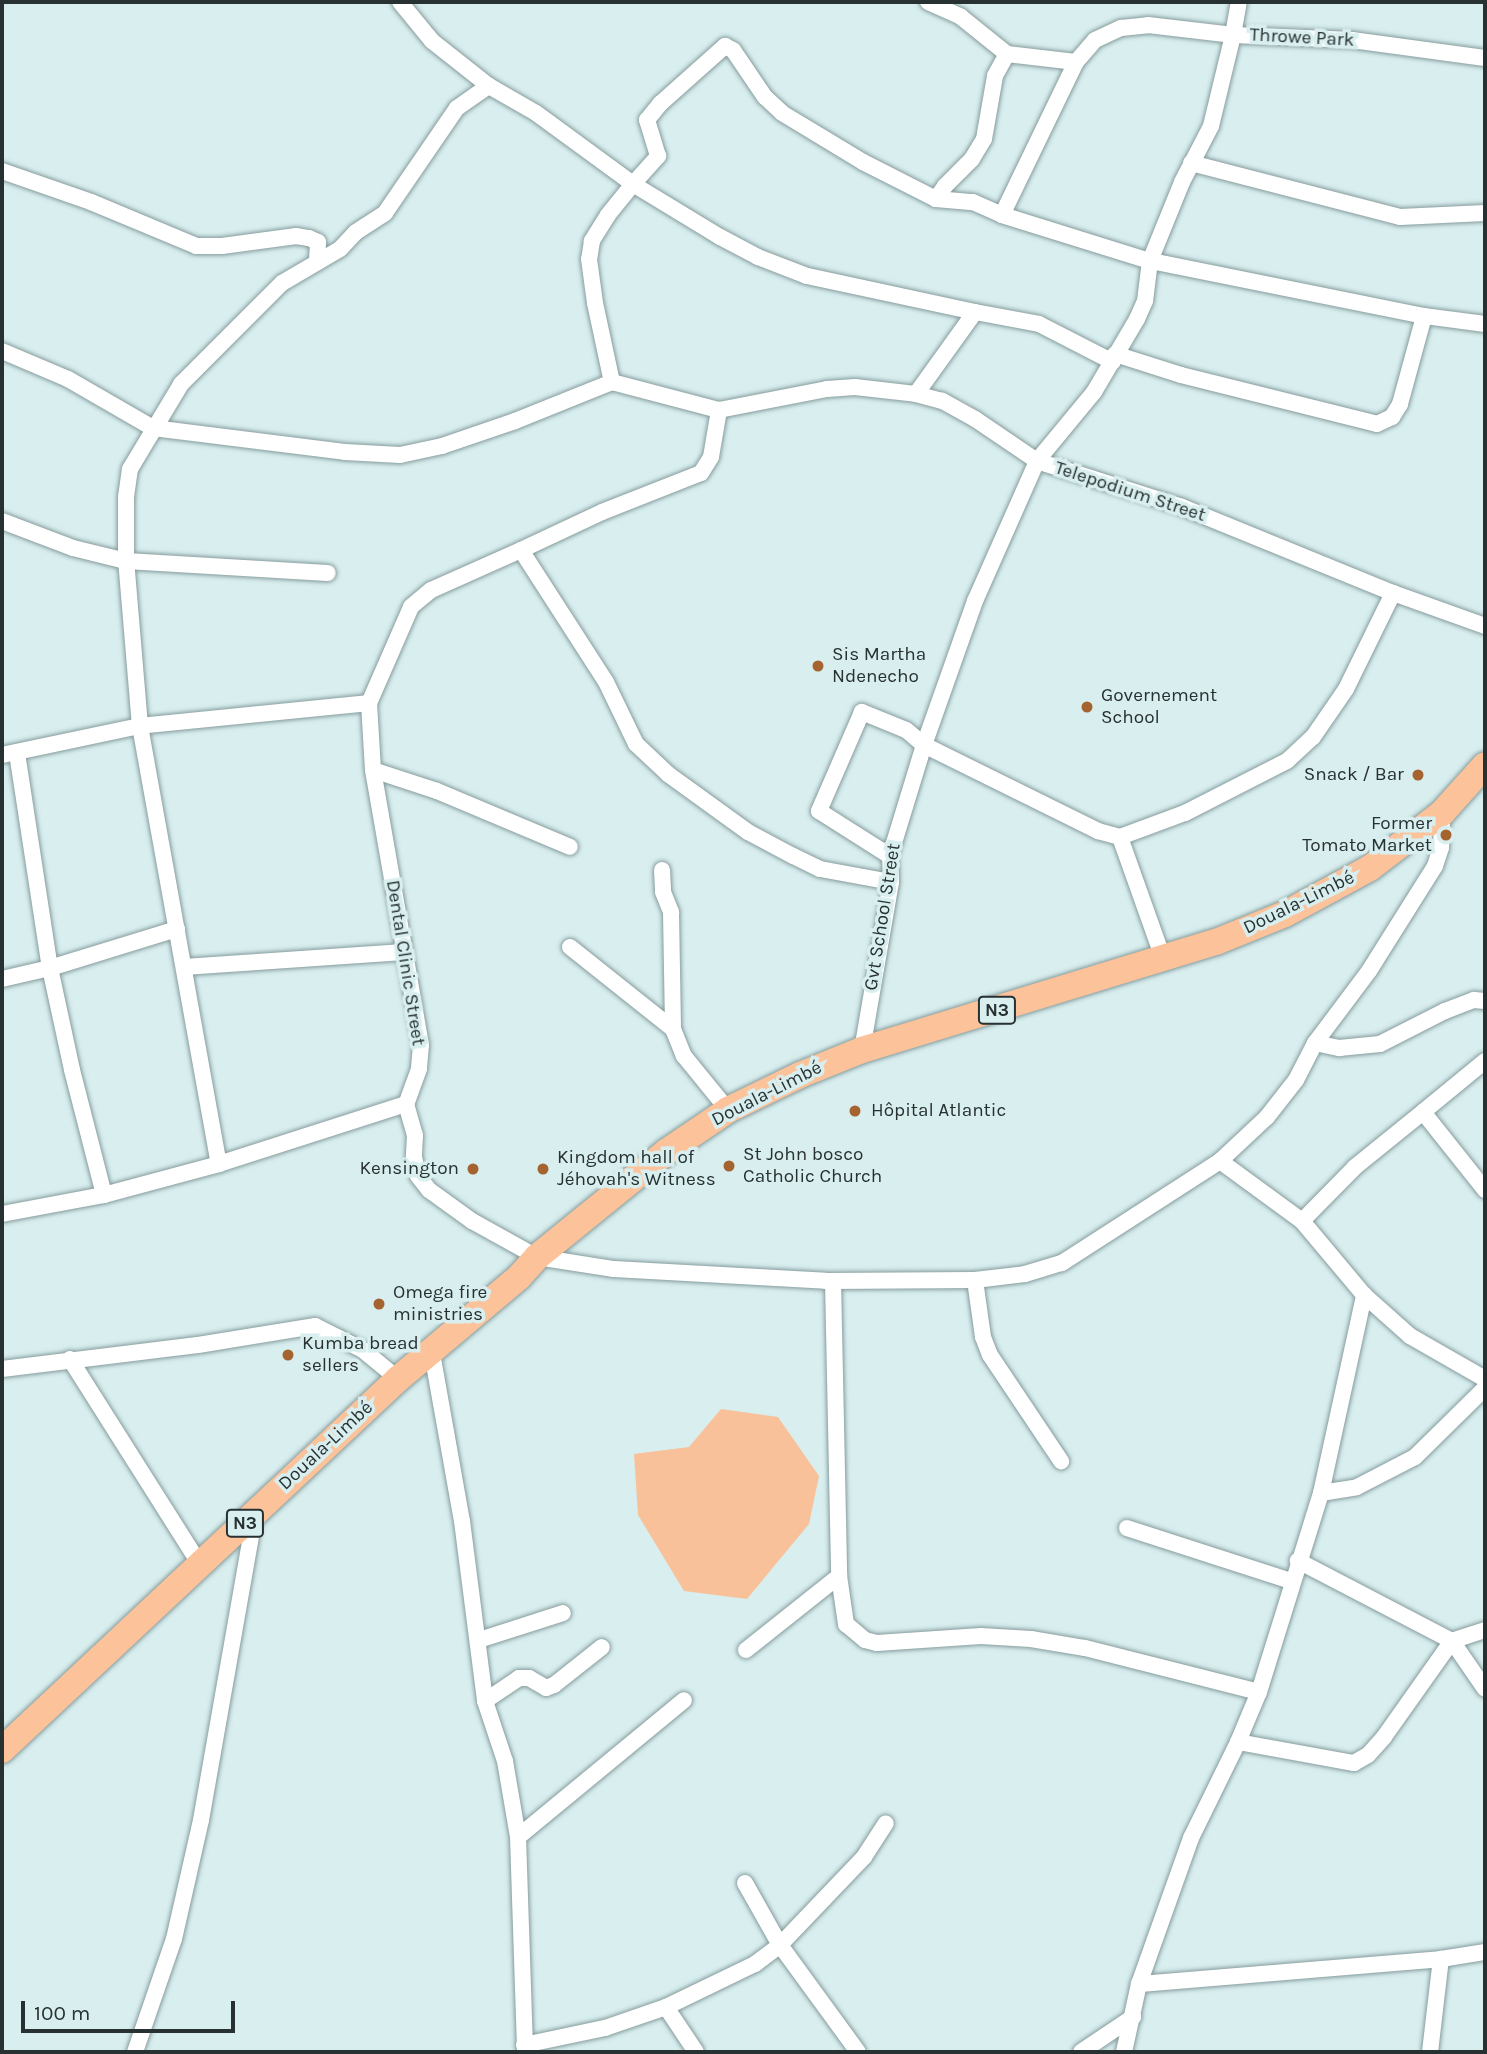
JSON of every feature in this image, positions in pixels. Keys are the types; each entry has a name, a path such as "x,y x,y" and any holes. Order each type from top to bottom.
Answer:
{"highway":[{"name":"Douala-Limbé","path":"2,1750 398,1379 519,1277 537,1257 666,1152 728,1110 800,1075 862,1050 1163,958 1285,914 1370,868 1442,813 1485,765"}],"street":[{"path":"400,2 432,41 489,86 536,113 634,184 720,237 758,257 795,271 877,293 1039,324 1114,358 1377,424 1392,417 1400,404 1424,316"},
{"path":"928,2 961,17 1007,54 1076,62"},
{"path":"1002,215 1076,62 1094,40 1121,28 1148,25 1233,35 1240,2"},
{"name":"Throwe Park","path":"1150,261 1191,163 1211,125 1233,35 1352,40 1485,58"},
{"path":"612,382 594,303 589,258 592,242 608,215 658,156 647,120 725,46 733,50 765,97 782,113 863,162 936,199 973,202 1002,215 1150,261 1424,316 1485,324"},
{"path":"936,199 972,159 984,139 995,76 1007,54"},
{"path":"219,1164 140,726 126,561 127,481 153,428 181,384 202,361 282,283 340,250 356,232 384,213 457,108 489,86"},
{"path":"1191,163 1375,213 1400,217 1485,214"},
{"path":"2,171 90,202 196,246 222,246 296,236 309,238 318,242 317,261"},
{"name":"Telepodium Street","path":"1150,261 1145,301 1114,358 1094,392 1037,461 1182,507 1393,593 1485,626"},
{"path":"916,394 975,312"},
{"path":"2,351 68,379 153,428 345,452 400,455 442,446 515,421 612,382 719,410 827,389 855,387 916,394 942,401 975,419 1037,461"},
{"path":"104,1195 72,1070 50,968 9,754 140,726 369,703 411,607 431,590 602,512 701,473 711,457 719,410"},
{"name":"Gvt School Street","path":"862,1050 891,882 890,856 924,745 975,601 1037,461"},
{"path":"2,521 73,548 126,561 328,573"},
{"path":"521,551 606,682 636,744 668,774 748,832 793,856 820,869 891,882"},
{"path":"890,856 826,818 819,808 862,712 906,730 924,745 1098,831 1120,837 1185,813 1287,761 1313,737 1346,689 1393,593"},
{"name":"Dental Clinic Street","path":"369,703 373,770 421,1045 419,1069 406,1104"},
{"path":"373,770 449,796 570,847"},
{"path":"2,1214 104,1195 219,1164 406,1104 415,1135 414,1157 418,1176 429,1190 472,1221 537,1257 614,1269 674,1274 833,1281 975,1280 1025,1275 1062,1263 1220,1161 1267,1117 1296,1080 1315,1043 1369,971 1435,866 1441,848 1442,813"},
{"path":"1120,837 1163,958"},
{"path":"662,870 663,892 671,912 673,1029 684,1056 728,1110"},
{"path":"2,979 50,968 177,929"},
{"path":"570,947 673,1029"},
{"path":"184,967 403,952"},
{"path":"1315,1043 1339,1048 1380,1044 1445,1011 1474,1000 1485,1001"},
{"path":"1302,1221 1355,1167 1485,1061"},
{"path":"1423,1112 1485,1190"},
{"path":"1220,1161 1302,1221 1364,1295 1410,1336 1485,1379"},
{"path":"975,1280 983,1337 990,1355 1061,1461"},
{"path":"833,1281 839,1576 846,1625 864,1640 877,1643 981,1636 1031,1639 1085,1648 1259,1692"},
{"path":"1124,2052 1139,1984 1191,1838 1259,1692 1291,1581 1321,1493 1364,1295"},
{"path":"2,1369 198,1345 315,1326 363,1350 398,1379"},
{"path":"432,1353 462,1521 485,1701 505,1761 518,1837 524,2048 605,2028 666,2007 755,1964 780,1945 864,1857 886,1823"},
{"path":"70,1359 201,1566"},
{"path":"1321,1493 1357,1487 1415,1457 1485,1388"},
{"path":"135,2052 174,1939 201,1821 255,1513"},
{"path":"1127,1528 1291,1581"},
{"path":"1298,1561 1452,1641 1485,1689"},
{"path":"746,1650 839,1576"},
{"path":"479,1640 563,1613"},
{"path":"1238,1742 1354,1763 1368,1755 1384,1737 1452,1641 1485,1630"},
{"path":"485,1701 519,1678 529,1678 546,1688 554,1685 602,1647"},
{"path":"518,1837 684,1700"},
{"path":"745,1883 780,1945 858,2052"},
{"path":"1139,1984 1441,1959 1485,1952"},
{"path":"1430,2052 1441,1959"},
{"path":"666,2007 696,2052"},
{"path":"1081,2052 1133,2017"}],"shaded area":[{"path":"721,1409 778,1417 819,1476 809,1524 747,1599 684,1591 638,1515 634,1454 689,1447"}],"place":[{"name":"Sis Martha Ndenecho","path":"818,666"},
{"name":"Governement School","path":"1087,707"},
{"name":"Snack / Bar","path":"1418,775"},
{"name":"Former Tomato Market","path":"1446,835"},
{"name":"Hôpital Atlantic","path":"855,1111"},
{"name":"St John bosco Catholic Church","path":"729,1166"},
{"name":"Kensington","path":"473,1169"},
{"name":"Kingdom hall of Jéhovah's Witness","path":"543,1169"},
{"name":"Omega fire ministries","path":"379,1304"},
{"name":"Kumba bread sellers","path":"288,1355"}]}
